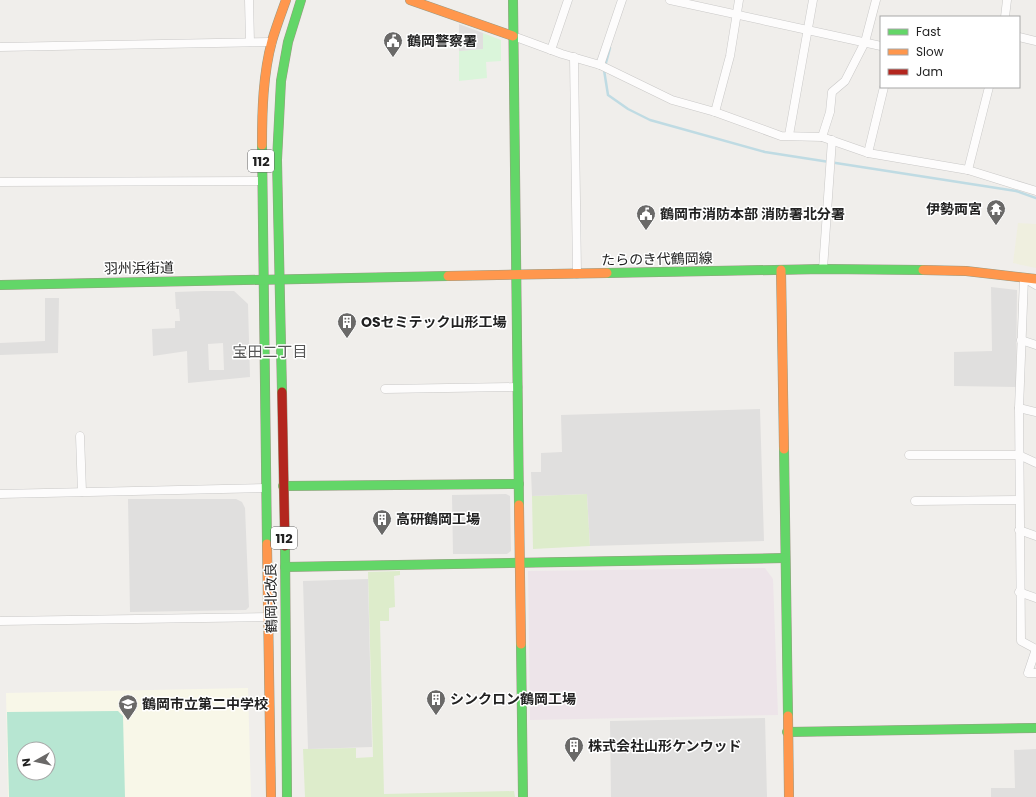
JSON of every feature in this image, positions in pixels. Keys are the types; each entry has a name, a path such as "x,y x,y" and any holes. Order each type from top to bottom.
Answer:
{"main road":[{"name":"112","path":"264,280 261,181 262,112 272,42 286,0"},
{"name":"112","path":"278,280 277,160 279,106 288,42 301,0"},
{"path":"410,0 513,36"},
{"path":"513,0 523,797"},
{"name":"たらのき代鶴岡線","path":"278,280 823,269 923,269 966,271 1036,279"},
{"path":"781,270 789,797"},
{"name":"鶴岡北改良","path":"264,280 266,488 270,617 271,797"},
{"name":"羽州浜街道","path":"0,285 278,280"},
{"name":"鶴岡北改良","path":"278,280 285,567 287,797"},
{"path":"283,486 519,484"},
{"path":"285,567 520,564 785,558"},
{"path":"787,732 1036,728"}],"street":[{"path":"249,0 250,42"},
{"path":"551,50 568,0"},
{"path":"600,65 622,0"},
{"path":"670,0 880,46"},
{"path":"715,112 730,56 739,0"},
{"path":"789,135 806,30 813,0"},
{"path":"822,137 830,112 832,92 845,81 865,42 876,0"},
{"path":"1005,16 1007,0"},
{"path":"513,36 551,50 600,65 672,100 715,112 781,136 822,137 868,153 968,170 1036,191"},
{"path":"1020,37 1036,40"},
{"path":"0,47 272,42"},
{"path":"574,57 577,274"},
{"path":"868,153 884,88"},
{"path":"968,170 988,88"},
{"path":"823,269 832,140"},
{"path":"0,182 261,181"},
{"path":"1036,285 1024,278 1019,408 1018,500 1021,641 1036,649 1028,673 1036,673"},
{"path":"1021,340 1036,345"},
{"path":"385,389 518,387"},
{"path":"1019,408 1036,412"},
{"path":"80,436 82,492"},
{"path":"909,455 1019,455 1036,463"},
{"path":"0,494 266,488"},
{"path":"915,501 1018,500"},
{"path":"1019,530 1036,536"},
{"path":"1019,592 1036,598"},
{"path":"0,621 270,617"}],"shaded area":[{"path":"459,24 483,33 483,49 459,51"},
{"path":"991,287 1017,290 1016,387 954,386 954,352 992,351"},
{"path":"234,291 248,304 250,377 188,383 187,351 153,356 152,329 175,328 175,321 180,321 179,309 176,309 175,292","holes":["223,343 224,370 209,370 208,344"]},
{"path":"45,298 59,298 58,353 0,355 0,343 45,341"},
{"path":"760,409 764,541 590,546 587,494 532,496 531,472 541,472 541,453 562,452 561,415"},
{"path":"506,494 510,496 511,551 507,554 453,554 452,495"},
{"path":"128,499 236,499 242,502 245,508 249,607 246,610 130,612"},
{"path":"765,568 773,579 778,715 530,720 528,571"},
{"path":"368,579 372,747 308,749 303,581"},
{"name":"鶴岡市立第二中学校","path":"248,688 251,797 8,797 6,693"},
{"path":"765,718 767,797 611,797 610,721"},
{"path":"1036,749 1036,797 991,797 991,788 1015,788 1014,750"}],"green space":[{"path":"483,33 501,40 501,61 486,62 487,78 459,81 459,51 483,49"},
{"path":"1018,223 1036,224 1036,268 1013,263"},
{"path":"587,494 590,546 533,549 532,496"},
{"path":"400,571 400,575 394,576 395,607 389,608 389,621 380,621 384,794 514,791 515,797 305,797 303,749 356,748 356,758 373,757 368,572"},
{"path":"118,711 123,716 125,797 9,797 7,712"}],"waterway":[{"path":"610,48 604,70 608,95 628,109 650,120 765,152 1016,191 1036,198"}],"traffic: fast":[{"path":"282,392 277,160 281,81 288,42 301,0"},
{"path":"513,0 519,505"},
{"path":"262,145 267,544"},
{"path":"607,273 823,269 923,270"},
{"path":"0,285 448,276"},
{"path":"784,449 788,716"},
{"path":"283,486 519,484"},
{"path":"285,546 287,797"},
{"path":"285,567 785,558"},
{"path":"521,644 523,797"},
{"path":"787,732 1036,728"}],"traffic: slow":[{"path":"262,145 263,106 267,66 272,41 286,0"},
{"path":"410,0 513,36"},
{"path":"781,270 784,449"},
{"path":"923,270 966,271 1036,279"},
{"path":"448,276 607,273"},
{"path":"519,505 521,644"},
{"path":"267,544 271,797"},
{"path":"788,716 789,797"}],"traffic: jam":[{"path":"282,392 285,546"}],"place":[{"name":"鶴岡警察署","path":"393,58"},
{"name":"伊勢両宮","path":"996,226"},
{"name":"鶴岡市消防本部 消防署北分署","path":"646,231"},
{"name":"OSセミテック山形工場","path":"347,339"},
{"name":"高研鶴岡工場","path":"382,536"},
{"name":"シンクロン鶴岡工場","path":"436,716"},
{"name":"鶴岡市立第二中学校","path":"128,721"},
{"name":"株式会社山形ケンウッド","path":"574,763"}],"district":[{"name":"宝田二丁目","path":"270,351"}]}
